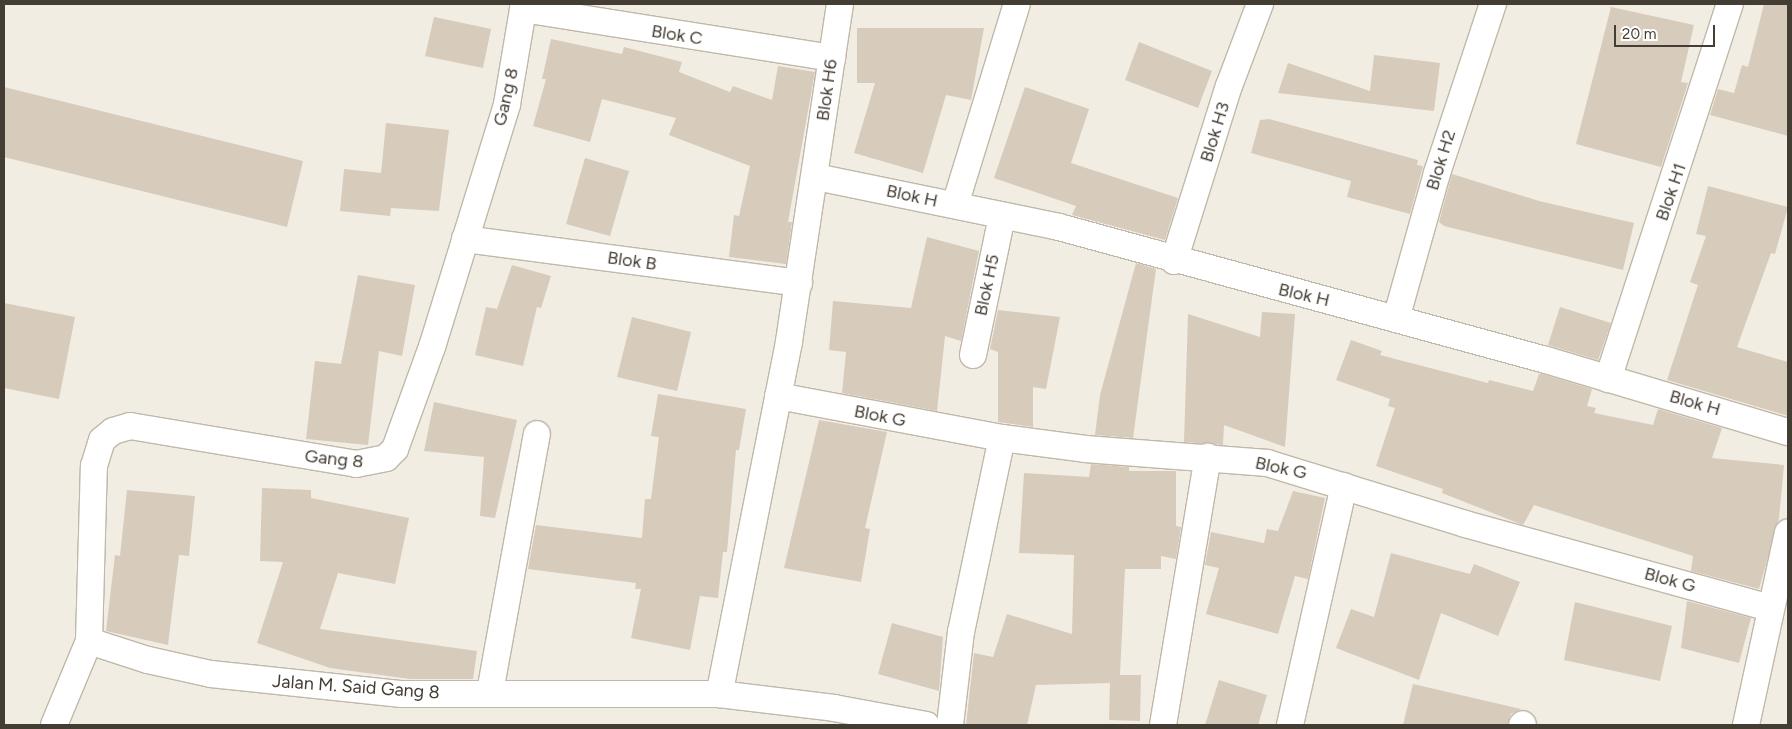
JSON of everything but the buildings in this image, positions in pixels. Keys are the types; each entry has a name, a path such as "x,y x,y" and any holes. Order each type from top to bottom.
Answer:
{"street":[{"name":"Blok H6","path":"719,694 799,283 840,4"},
{"path":"955,205 1017,4"},
{"name":"Blok H3","path":"1174,261 1229,86 1260,4"},
{"name":"Blok H2","path":"1396,319 1437,173 1493,4"},
{"name":"Blok H1","path":"1608,378 1730,4"},
{"name":"Blok C","path":"523,6 832,58"},
{"name":"Gang 8","path":"89,641 92,487 97,450 102,440 113,432 130,426 356,464 386,458 402,435 507,104 523,6"},
{"name":"Blok H","path":"816,177 1059,227 1174,261 1396,319 1608,378 1788,432"},
{"name":"Blok H5","path":"973,354 1002,216"},
{"name":"Blok B","path":"465,239 799,283"},
{"name":"Blok G","path":"778,396 1002,438 1085,449 1267,463 1465,524 1770,608"},
{"path":"490,692 537,434"},
{"path":"950,725 961,632 1002,438"},
{"path":"1163,725 1208,457"},
{"path":"1290,725 1344,486"},
{"path":"1746,725 1770,608 1788,533"},
{"path":"54,725 89,641"},
{"name":"Jalan M. Said Gang 8","path":"89,641 211,674 402,694 490,692 719,694 834,708 926,725"}]}
